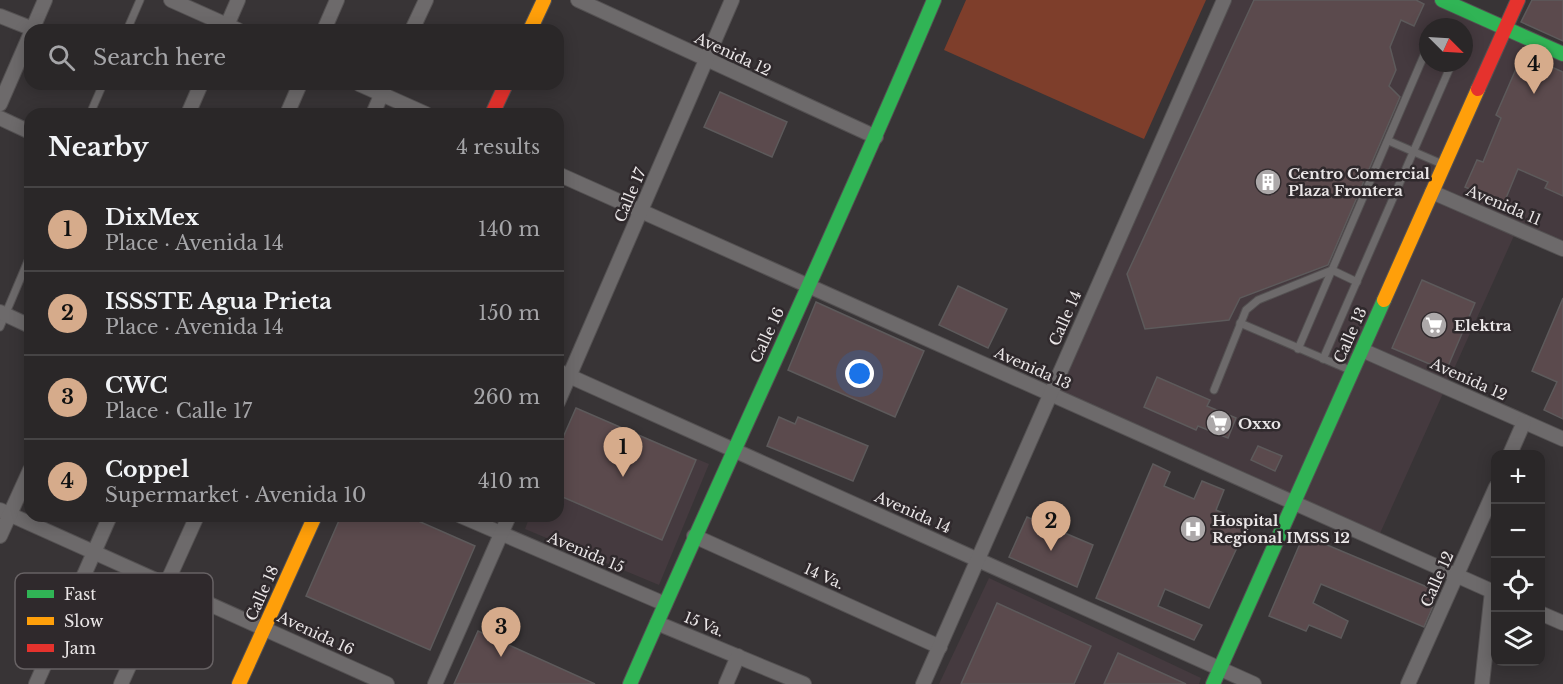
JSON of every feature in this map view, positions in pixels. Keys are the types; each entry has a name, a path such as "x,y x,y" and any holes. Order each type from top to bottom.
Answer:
{"street":[{"path":"35,24 45,0"},
{"path":"171,0 222,24"},
{"path":"231,24 238,0"},
{"path":"327,24 337,0"},
{"path":"415,24 426,0"},
{"path":"533,24 544,0"},
{"name":"Avenida 12","path":"578,0 876,138"},
{"name":"Calle 17","path":"564,374 641,211 732,0"},
{"name":"Calle 16","path":"630,684 732,450 876,138 934,0"},
{"name":"Calle 14","path":"923,684 1224,0"},
{"path":"1442,0 1563,54"},
{"name":"Calle 13","path":"1213,684 1518,0"},
{"path":"0,16 24,27"},
{"path":"0,104 24,49"},
{"path":"191,108 198,90"},
{"path":"290,108 297,90"},
{"path":"376,108 384,90"},
{"path":"386,90 416,108"},
{"path":"495,108 503,90"},
{"path":"0,118 24,129"},
{"name":"Avenida 13","path":"564,177 1491,591"},
{"name":"Avenida 11","path":"1432,192 1563,249"},
{"path":"2,318 24,324"},
{"name":"Avenida 12","path":"1362,350 1563,439"},
{"name":"Avenida 14","path":"564,374 1254,684"},
{"path":"1512,450 1524,422"},
{"path":"0,536 5,512 24,480"},
{"name":"Calle 12","path":"1408,684 1491,498"},
{"name":"Avenida 16","path":"5,512 24,521"},
{"name":"Avenida 16","path":"27,522 142,573"},
{"path":"85,573 107,522"},
{"path":"171,573 194,522"},
{"name":"Calle 18","path":"239,684 312,522"},
{"name":"Avenida 15","path":"474,522 665,604"},
{"path":"435,684 506,522"},
{"name":"14 Va.","path":"694,536 940,647"},
{"name":"Avenida 16","path":"213,604 387,684"},
{"path":"1482,684 1491,612"},
{"path":"1545,615 1563,623"},
{"name":"15 Va.","path":"657,623 804,684"},
{"path":"726,684 738,656"},
{"path":"36,684 43,669"},
{"path":"121,684 128,669"}],"lane":[{"path":"130,24 140,0"},
{"path":"1298,349 1419,68"},
{"path":"1323,359 1448,72"},
{"path":"93,108 100,90"},
{"path":"1389,141 1444,165"},
{"path":"2,318 24,269"},
{"path":"1214,390 1246,310 1257,300 1332,270 1357,282"},
{"path":"1240,323 1352,371"}],"shaded area":[{"path":"966,0 1206,0 1144,139 944,50"},
{"path":"1224,0 1444,0 1563,53 1563,249 1517,229 1377,540 1049,394"},
{"path":"576,408 709,464 659,585 525,529 528,522 564,522 564,435"},
{"path":"989,578 1201,678 1199,684 939,684"}],"building":[{"name":"Centro Comercial Plaza Frontera","path":"1254,0 1416,0 1424,4 1414,26 1401,20 1390,47 1396,70 1389,86 1400,97 1328,265 1240,298 1229,320 1145,329 1127,274"},
{"path":"1532,0 1563,0 1563,41 1521,22"},
{"path":"1536,60 1563,72 1563,196 1545,188 1548,182 1518,169 1504,203 1465,187 1477,160 1483,162 1501,118 1496,115 1516,69"},
{"path":"720,92 787,122 772,157 704,127"},
{"name":"Elektra","path":"1422,280 1475,303 1446,371 1392,348"},
{"path":"958,286 1007,309 988,348 939,325"},
{"path":"1563,298 1563,419 1544,410 1557,382 1532,371"},
{"path":"816,302 924,351 895,417 788,370"},
{"path":"1157,377 1210,400 1207,406 1236,418 1228,438 1198,426 1196,430 1144,407"},
{"path":"576,408 696,460 662,540 564,498 564,435"},
{"path":"779,417 795,424 798,417 868,446 853,481 767,446"},
{"path":"1258,446 1282,456 1275,471 1251,460"},
{"path":"1153,464 1170,472 1164,486 1194,499 1202,481 1224,490 1216,510 1248,524 1209,608 1165,589 1158,606 1202,625 1194,640 1096,598"},
{"path":"1027,517 1093,545 1077,587 1009,557"},
{"path":"338,522 421,522 475,546 430,650 306,596"},
{"path":"1308,537 1439,592 1424,627 1321,584 1313,603 1348,621 1341,638 1309,625 1306,631 1269,616 1302,539 1306,541"},
{"path":"997,603 1091,646 1074,684 961,684"},
{"path":"478,631 595,684 454,684"},
{"path":"1118,653 1186,684 1104,684"}],"traffic: fast":[{"path":"630,684 860,172 934,0"},
{"path":"1442,0 1563,54"},
{"path":"1213,684 1384,300"}],"traffic: slow":[{"path":"533,24 544,0"},
{"path":"1384,300 1478,89"},
{"path":"239,684 312,522"}],"traffic: jam":[{"path":"1478,89 1518,0"},
{"path":"495,108 503,90"}],"place":[{"name":"Coppel","path":"1534,94"},
{"name":"Centro Comercial Plaza Frontera","path":"1268,182"},
{"name":"Elektra","path":"1434,325"},
{"name":"Oxxo","path":"1219,423"},
{"name":"DixMex","path":"623,477"},
{"name":"Hospital Regional IMSS 12","path":"1193,529"},
{"name":"ISSSTE Agua Prieta","path":"1051,551"},
{"name":"CWC","path":"501,657"}]}
